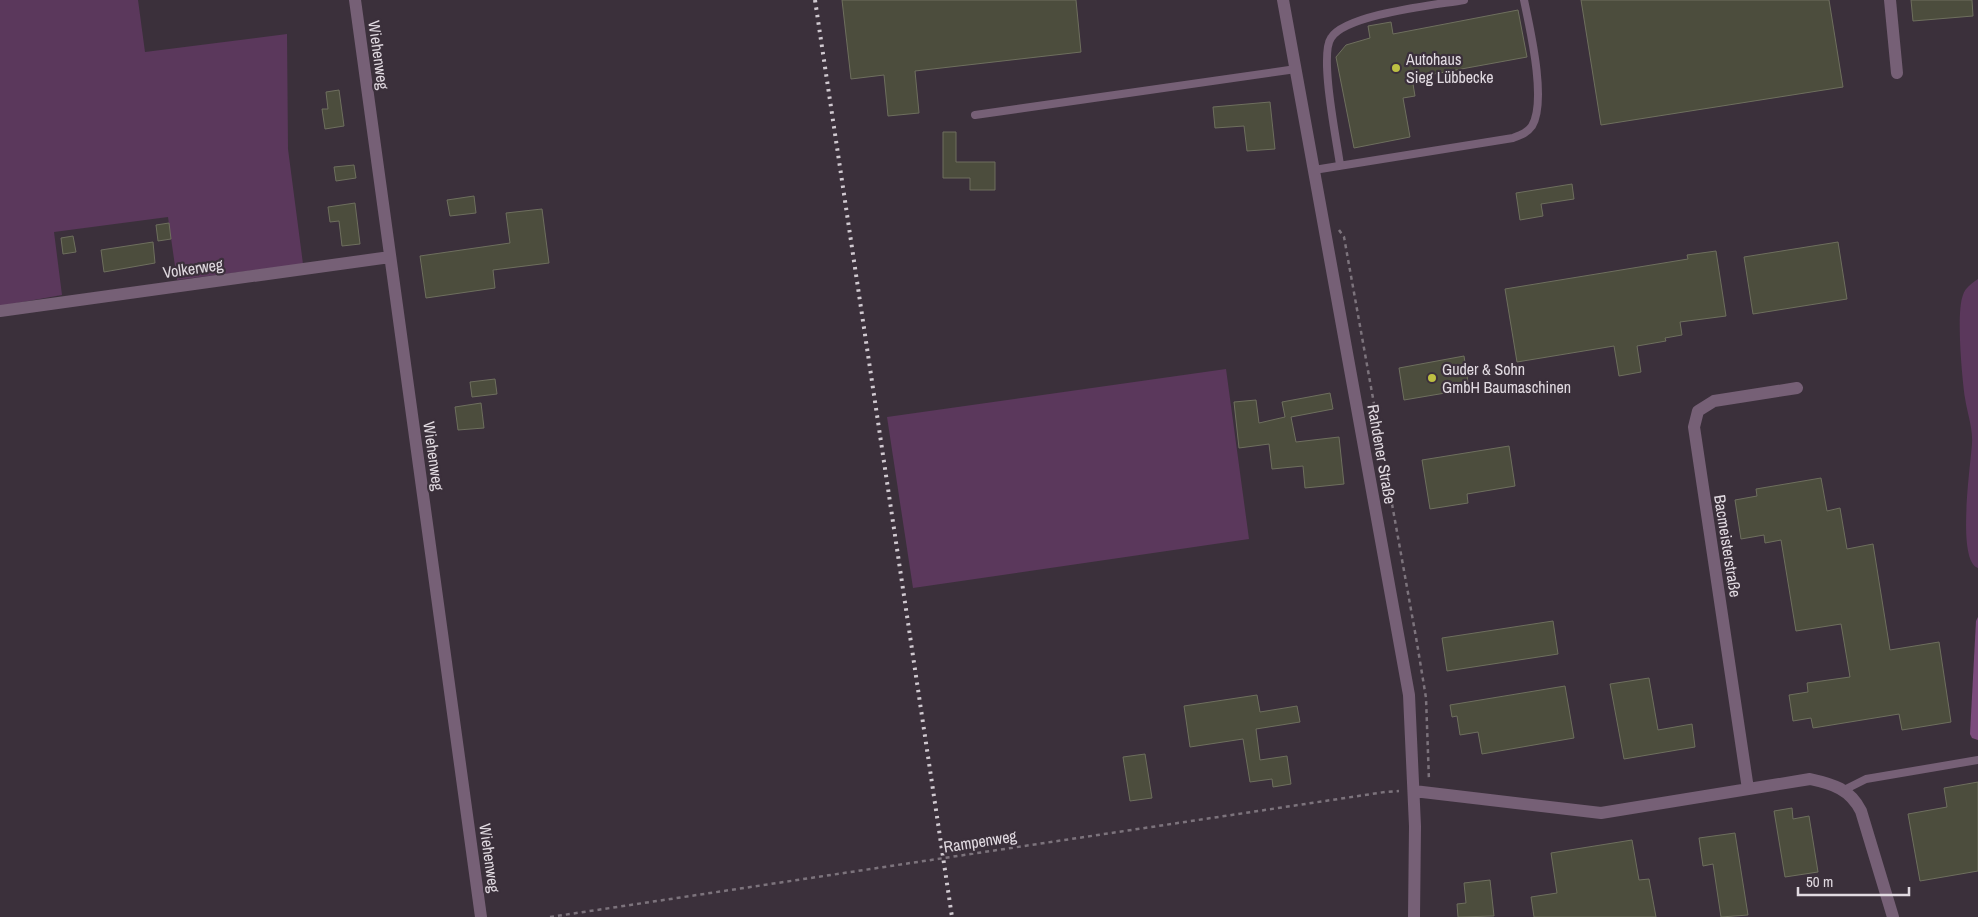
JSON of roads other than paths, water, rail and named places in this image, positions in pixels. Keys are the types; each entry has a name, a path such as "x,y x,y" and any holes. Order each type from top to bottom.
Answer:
{"street":[{"name":"Wiehenweg","path":"355,0 481,917"},
{"name":"Rahdener Straße","path":"1282,0 1409,695 1414,791 1414,917"},
{"path":"1890,0 1897,73"},
{"name":"Volkerweg","path":"0,311 390,257"},
{"name":"Bacmeisterstraße","path":"1748,789 1694,427 1698,411 1714,401 1797,388"},
{"path":"1414,791 1601,813 1810,779 1831,783 1844,790 1855,800 1861,811 1893,917"}],"lane":[{"path":"1340,166 1329,92 1327,50 1331,38 1341,29 1369,17 1464,0"},
{"path":"1314,170 1415,155 1513,138 1526,134 1533,125 1537,109 1537,82 1533,39 1524,0"},
{"path":"975,115 1296,69"},
{"path":"1844,790 1866,779 1978,760"}],"railway":[{"path":"815,0 952,917"}],"place":[{"name":"Autohaus Sieg Lübbecke","path":"1396,68"},
{"name":"Guder & Sohn GmbH Baumaschinen","path":"1432,378"}]}
